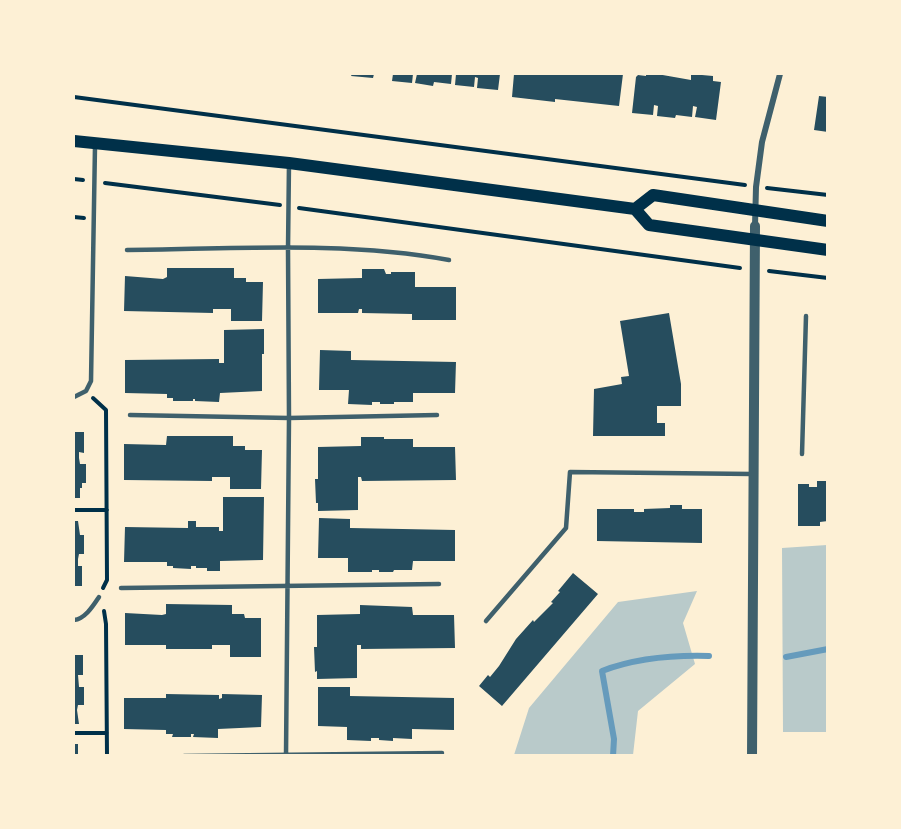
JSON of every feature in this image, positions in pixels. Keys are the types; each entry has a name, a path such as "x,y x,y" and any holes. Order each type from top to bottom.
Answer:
{"main road":[{"path":"74,141 290,163 635,209 649,225 828,250"},
{"path":"635,209 653,195 828,221"}],"street":[{"path":"752,756 755,211 762,142 780,74"}],"lane":[{"path":"74,397 86,391 91,381 95,143"},
{"path":"286,755 290,163"},
{"path":"127,250 288,249 411,253 449,260"},
{"path":"802,454 806,316"},
{"path":"130,415 290,418 437,415"},
{"path":"486,621 566,528 570,472 752,474"},
{"path":"121,588 439,584"},
{"path":"74,620 79,620 90,610 99,597"},
{"path":"184,756 442,753"}],"path":[{"path":"74,97 828,195"},
{"path":"74,179 828,278"},
{"path":"86,391 106,410 107,580 99,597 106,624 107,756"},
{"path":"74,510 107,510"},
{"path":"74,733 106,733"}],"shaded area":[{"path":"827,545 827,732 783,732 782,548"},
{"path":"697,591 683,623 695,664 638,711 633,755 514,755 529,708 618,602"}],"building":[{"path":"352,74 374,74 373,78 351,76"},
{"path":"393,74 413,74 412,83 392,81"},
{"path":"417,74 452,74 451,84 434,82 433,86 415,83"},
{"path":"456,74 500,74 498,90 477,88 478,78 475,77 474,87 455,85"},
{"path":"514,74 623,74 619,106 512,97"},
{"path":"646,74 691,80 691,74 713,76 713,81 721,82 716,120 695,117 697,107 693,106 692,117 657,116 658,106 654,105 653,115 632,113 636,77 646,76"},
{"path":"819,96 828,97 828,132 814,130"},
{"path":"167,268 234,268 234,278 246,278 246,282 263,282 262,321 231,321 231,309 213,309 213,313 124,311 125,276 163,279 167,277"},
{"path":"362,269 384,269 386,274 415,272 415,287 456,287 456,320 412,320 412,314 362,313 362,309 359,309 358,313 318,313 318,279 362,278"},
{"path":"669,313 681,384 681,406 657,406 657,423 665,423 665,436 593,436 594,389 622,384 621,377 629,376 620,321"},
{"path":"264,329 262,391 220,393 219,402 195,401 195,399 193,401 173,401 173,398 167,398 167,394 125,393 125,360 219,359 219,363 224,363 224,330"},
{"path":"320,350 351,351 351,360 456,362 455,393 413,393 413,402 394,402 394,404 372,402 372,405 348,404 349,390 319,390"},
{"path":"74,432 84,432 84,453 79,452 79,458 80,464 86,464 86,483 82,483 82,488 80,488 80,498 74,498"},
{"path":"167,436 233,436 233,446 245,446 245,450 262,450 261,489 230,489 230,477 212,477 212,481 124,480 124,444 166,445"},
{"path":"361,437 413,439 413,447 455,447 456,480 362,481 361,477 358,477 358,510 318,511 315,479 318,479 318,447 361,446"},
{"path":"817,481 828,481 828,521 820,522 820,526 798,526 798,484 817,487"},
{"path":"223,497 264,497 263,560 220,561 220,571 207,571 207,568 196,568 196,566 191,566 191,569 173,568 173,566 167,566 167,562 124,562 125,527 188,528 188,521 196,521 196,527 219,527 219,531 223,531"},
{"path":"670,505 682,505 682,509 702,509 702,543 597,541 597,509 634,509 634,512 644,512 644,509 670,508"},
{"path":"319,518 350,519 350,528 455,530 455,561 413,561 412,570 394,570 393,572 372,570 372,572 348,572 348,558 318,558"},
{"path":"74,521 78,521 80,535 84,535 84,554 79,554 78,559 78,566 82,566 82,586 74,586"},
{"path":"573,573 598,594 502,706 479,686 499,666 516,639 553,603 551,602 560,592 558,591"},
{"path":"166,604 232,605 232,614 244,614 245,618 261,618 261,657 230,657 230,645 212,645 212,649 166,649 166,645 125,645 125,613 162,615 166,614"},
{"path":"360,605 412,607 413,615 454,615 455,648 361,649 361,645 357,645 357,678 317,679 314,647 317,647 317,615 360,614"},
{"path":"74,655 83,655 83,675 78,675 79,687 84,687 84,705 78,705 79,724 74,724"},
{"path":"318,687 350,687 350,696 454,698 454,730 412,729 412,739 393,738 393,741 379,740 379,738 371,738 371,741 347,740 347,727 318,726"},
{"path":"166,694 219,695 219,699 222,698 222,694 262,695 261,727 218,729 218,738 193,737 194,734 191,734 191,737 172,737 173,734 166,734 166,730 124,729 124,698 166,698"},
{"path":"74,744 78,744 78,756 74,756"}],"waterway":[{"path":"786,657 828,649"},
{"path":"613,756 614,739 602,671 655,658 709,656"}]}
